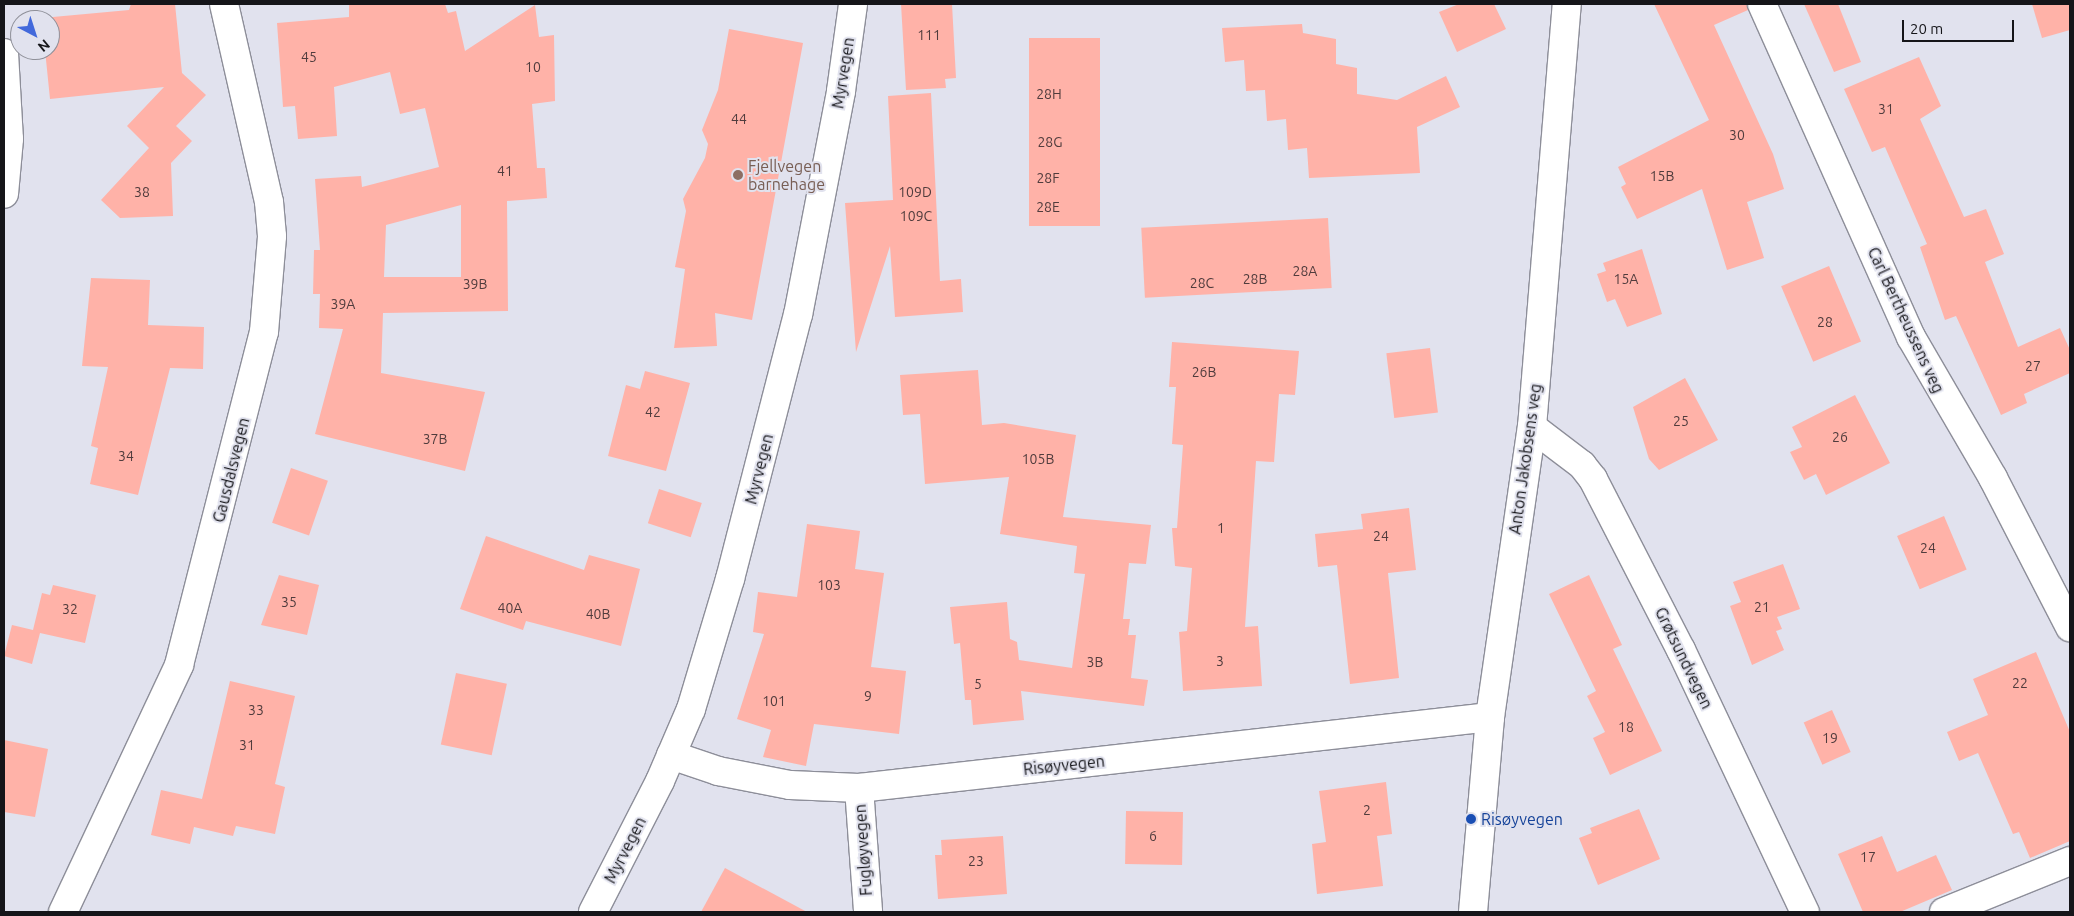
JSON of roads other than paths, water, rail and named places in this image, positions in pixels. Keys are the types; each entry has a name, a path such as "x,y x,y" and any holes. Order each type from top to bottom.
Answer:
{"street":[{"name":"Gausdalsvegen","path":"62,912 180,665 264,332 272,236 269,202 224,4"},
{"name":"Myrvegen","path":"593,912 671,756 691,709 730,578 796,324 842,91 853,4"},
{"name":"Anton Jakobsens veg","path":"1473,912 1490,717 1532,427 1566,4"},
{"name":"Carl Bertheussens veg","path":"1762,4 1911,337 2059,580 2070,627"},
{"path":"4,54 9,139 4,194"},
{"name":"Grøtsundvegen","path":"1532,427 1582,465 1593,479 1681,650 1805,912"},
{"name":"Risøyvegen","path":"671,756 718,771 790,784 859,788 1490,717"},
{"name":"Fugløyvegen","path":"859,788 868,912"},
{"path":"1944,912 2070,862"}],"place":[{"name":"Fjellvegen barnehage","path":"738,175"},
{"name":"Risøyvegen","path":"1471,819"}]}
